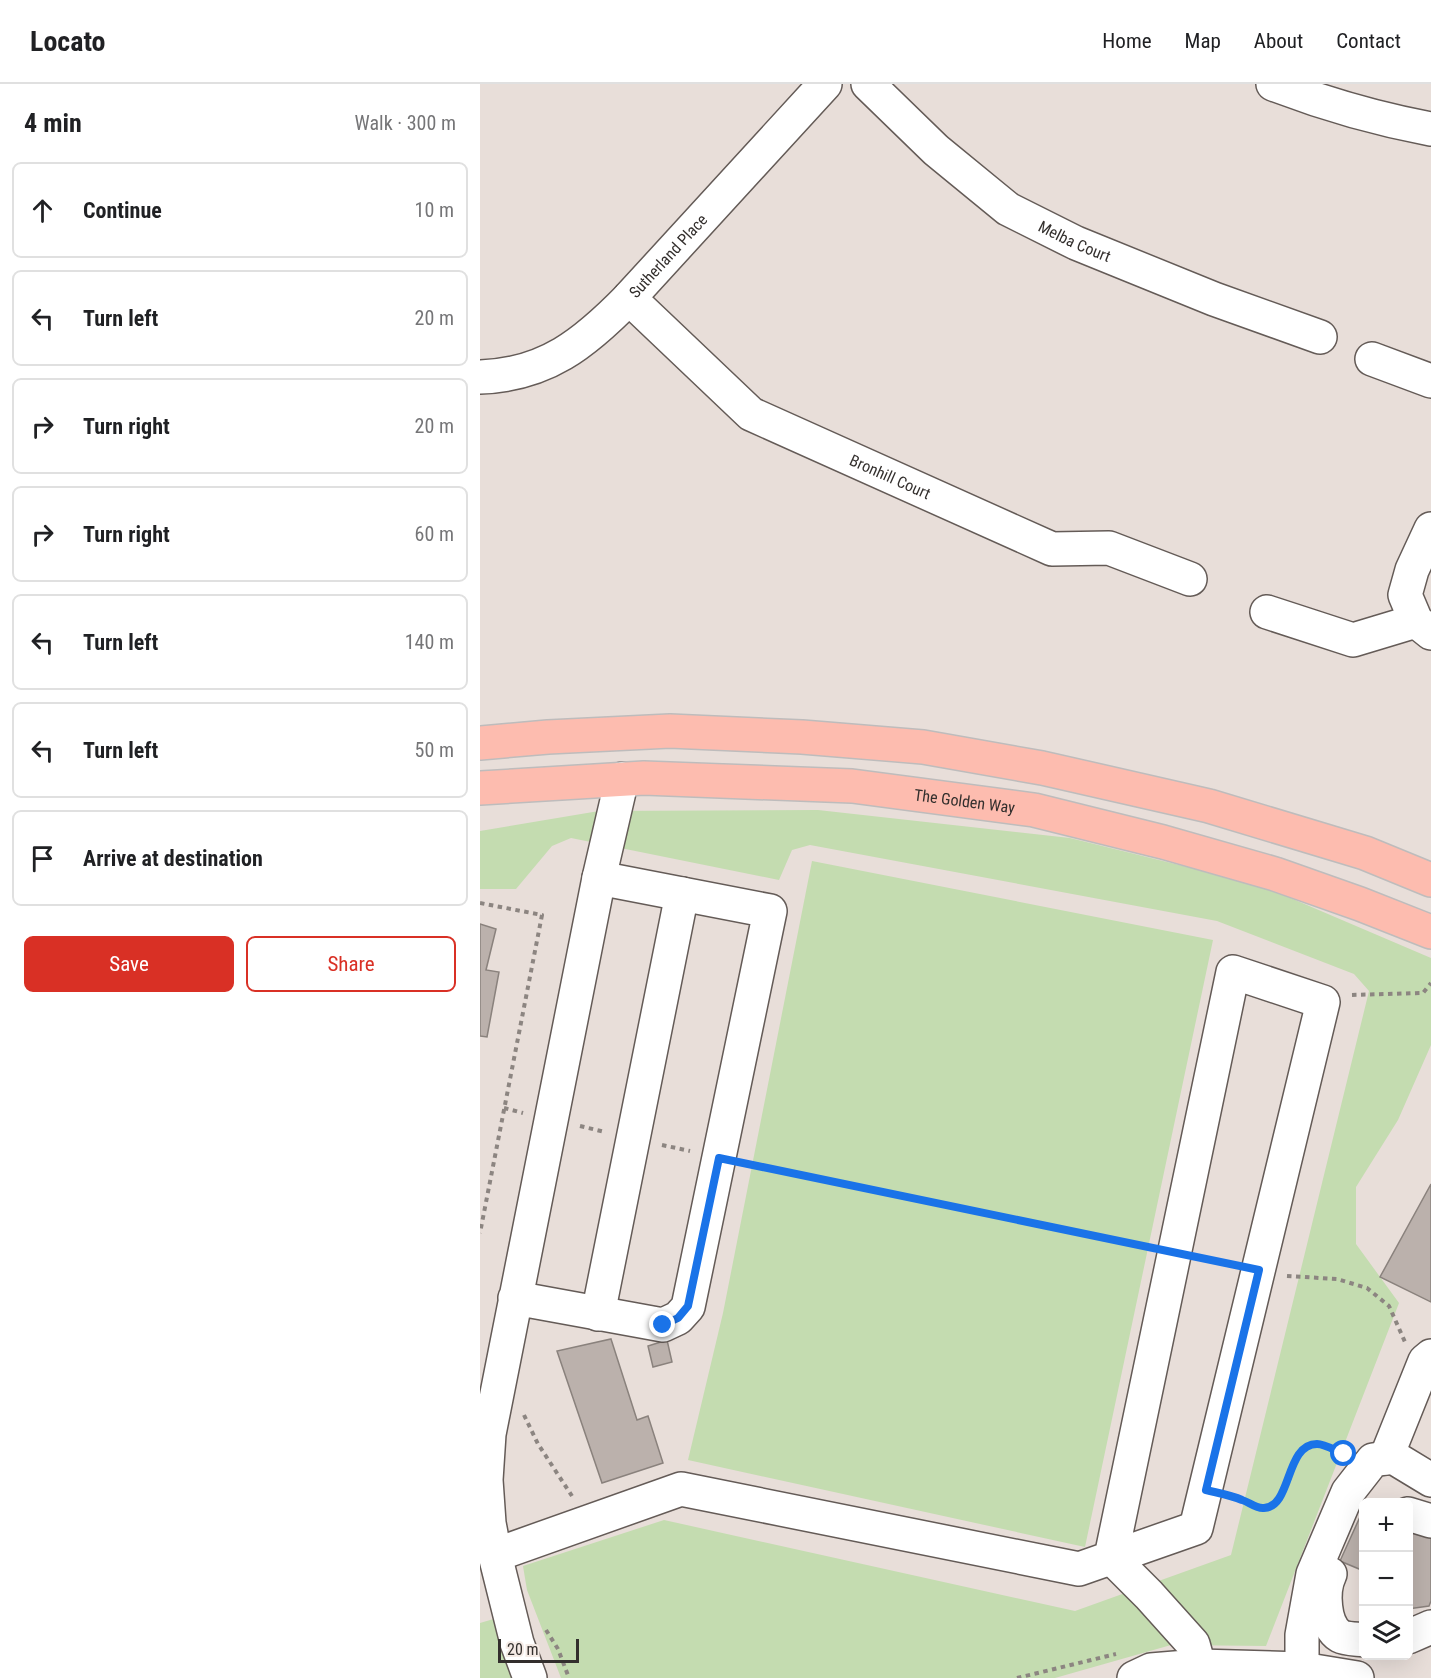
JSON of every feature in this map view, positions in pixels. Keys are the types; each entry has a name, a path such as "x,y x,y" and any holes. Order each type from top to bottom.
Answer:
{"main road":[{"path":"480,743 670,731 802,736 923,747 1042,768 1209,806 1365,853 1431,880"},
{"name":"The Golden Way","path":"480,788 656,778 852,786 1034,810 1163,842 1275,874 1431,932"}],"street":[{"name":"Sutherland Place","path":"480,377 504,376 537,367 569,351 601,326 825,84"},
{"name":"Melba Court","path":"868,84 936,150 1008,209 1076,243 1214,299 1320,337"},
{"path":"1274,84 1343,108 1431,129"},
{"name":"Bronhill Court","path":"629,298 751,414 1052,549 1109,548 1190,579"},
{"path":"1372,359 1431,381"},
{"path":"1267,612 1353,640 1424,627 1405,595 1412,570 1431,529"},
{"path":"530,1678 517,1643 489,1523 486,1480 492,1351 515,1298 599,878 622,779"},
{"path":"515,1298 663,1325 678,1318 688,1306 770,911 599,878"},
{"path":"598,1314 682,894"},
{"path":"495,1555 681,1489 1079,1569 1196,1528 1323,1002 1233,972 1111,1557"},
{"path":"1386,1458 1424,1367"},
{"path":"1302,1674 1302,1635 1313,1574 1348,1492 1373,1461 1386,1458 1393,1457 1431,1480"},
{"path":"1359,1514 1354,1518 1327,1579 1325,1607 1333,1629 1341,1637 1359,1639"},
{"path":"1413,1516 1431,1521"},
{"path":"1111,1557 1193,1644 1199,1666"},
{"path":"1325,1607 1343,1621 1359,1623"},
{"path":"1134,1678 1151,1670 1199,1666 1357,1678"}],"path":[{"path":"480,903 542,915 480,1233"},
{"path":"1323,1002 1335,995 1423,993 1431,983"},
{"path":"504,1108 719,1158 1175,1253 1294,1277 1337,1279 1367,1288 1389,1306 1404,1341 1411,1366 1424,1367"},
{"path":"1206,1490 1242,1499 1261,1509 1273,1507 1280,1499 1295,1461 1303,1450 1314,1444 1320,1444 1344,1454"}],"green space":[{"path":"818,810 1070,838 1260,885 1431,958 1431,1045 1398,1120 1356,1187 1356,1244 1399,1303 1266,1646 1171,1645 1055,1678 561,1678 527,1590 523,1566 664,1520 1075,1611 1231,1555 1369,991 1354,974 1217,921 810,845 792,850 779,880 571,838 552,846 516,889 480,889 480,831 599,811"},
{"path":"812,861 1213,940 1085,1547 688,1460 723,1313"},
{"path":"497,1618 518,1678 480,1678 480,1623"}],"building":[{"path":"480,924 496,929 486,970 499,972 487,1037 480,1036"},
{"path":"1431,1184 1431,1302 1380,1277"},
{"path":"611,1339 637,1420 648,1416 663,1463 602,1483 557,1351"},
{"path":"667,1340 672,1362 653,1367 648,1346"},
{"path":"1359,1519 1359,1569 1340,1561"},
{"path":"1413,1525 1431,1532 1431,1601 1429,1606 1413,1608"}],"route":[{"path":"663,1325 678,1318 688,1306 719,1158 1259,1270 1206,1490 1242,1499 1261,1509 1273,1507 1280,1499 1295,1461 1303,1450 1314,1444 1320,1444 1344,1454"}]}
